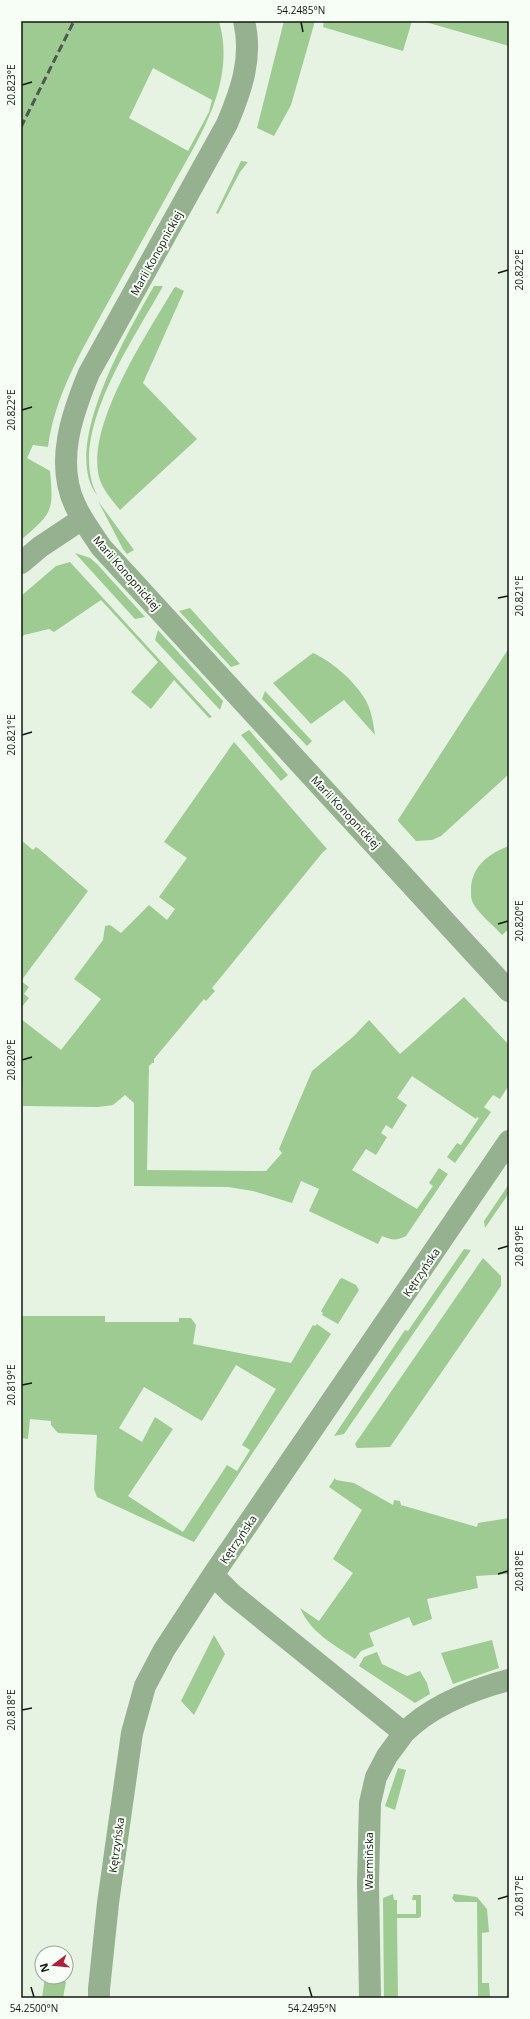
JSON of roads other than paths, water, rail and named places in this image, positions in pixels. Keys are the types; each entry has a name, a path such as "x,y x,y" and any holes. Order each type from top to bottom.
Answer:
{"street":[{"name":"Marii Konopnickiej","path":"244,21 247,32 247,66 240,94 227,124 89,373 76,406 68,437 66,462 70,487 75,504 82,519 101,547 509,991"},
{"path":"21,563 40,547 82,519"},
{"name":"Kętrzyńska","path":"97,1995 108,1903 132,1733 145,1686 164,1650 213,1576 509,1141"},
{"path":"213,1576 232,1594 404,1733"},
{"name":"Warmińska","path":"370,1998 368,1868 370,1803 376,1777 404,1733 415,1722 441,1705 472,1692 509,1680"}],"railway":[{"path":"21,127 74,21"}]}
